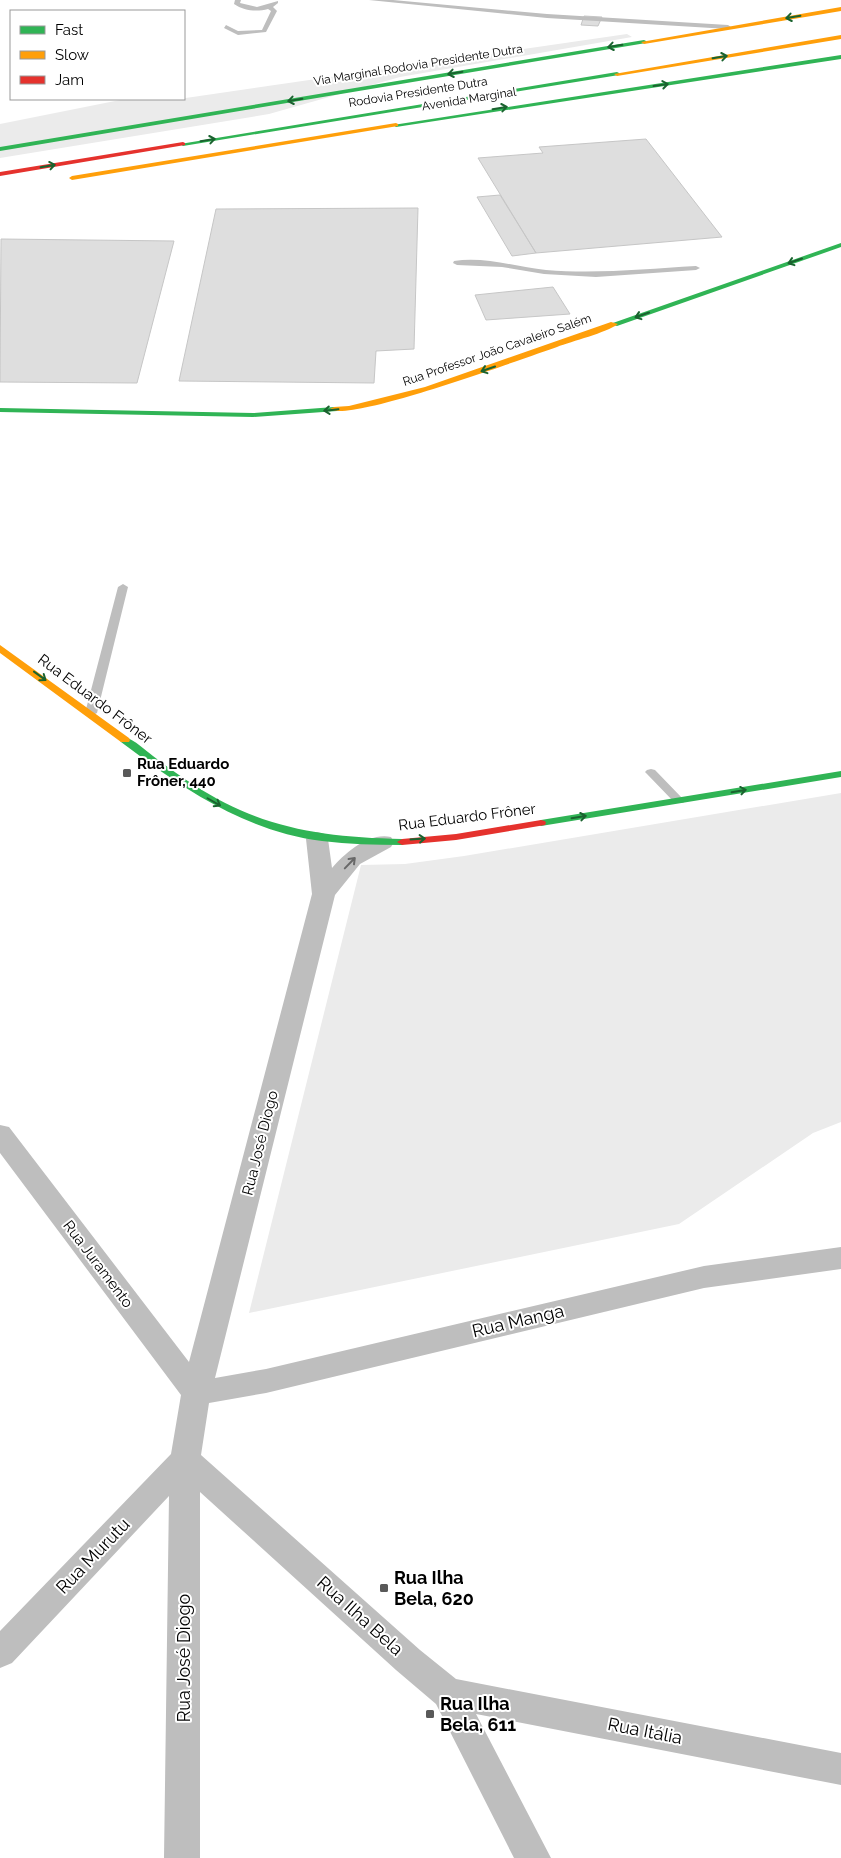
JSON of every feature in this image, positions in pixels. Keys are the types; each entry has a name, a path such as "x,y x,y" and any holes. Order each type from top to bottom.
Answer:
{"main road":[{"name":"Via Marginal Rodovia Presidente Dutra","path":"0,149 841,9"},
{"name":"Rodovia Presidente Dutra","path":"0,162 841,27"},
{"name":"Rodovia Presidente Dutra","path":"0,174 841,37"},
{"name":"Avenida Marginal","path":"551,84 522,94 88,172 68,179 488,110 841,58"},
{"name":"Rua Professor João Cavaleiro Salém","path":"0,410 253,415 349,408 428,389 841,245"},
{"name":"Rua Eduardo Frôner","path":"0,648 91,713 142,754 211,801 235,814 268,826 317,839 383,842 460,836 841,774"}],"street":[{"name":"Rua José Diogo","path":"196,1393 324,894 317,839"},
{"name":"Rua José Diogo","path":"324,894 352,859 383,842"},
{"name":"Rua Juramento","path":"0,1134 196,1393"},
{"name":"Rua Manga","path":"196,1393 266,1381 704,1277 841,1258"},
{"path":"186,1459 196,1393"},
{"name":"Rua José Diogo","path":"182,1858 186,1459"},
{"name":"Rua Murutu","path":"0,1653 186,1459"},
{"name":"Rua Ilha Bela","path":"186,1459 408,1660 448,1693 533,1858"},
{"name":"Rua Itália","path":"448,1693 841,1769"}],"lane":[{"path":"238,0 237,4 244,7 270,6 276,3 276,0"},
{"path":"372,0 547,16 728,27"},
{"path":"226,27 230,31 239,32 264,31 274,11 270,6"},
{"path":"547,16 560,20 643,28 652,34 646,41"},
{"path":"457,263 502,265 544,272 596,275 696,268"},
{"path":"91,713 123,587"},
{"path":"651,772 679,801"}],"shaded area":[{"path":"627,34 632,37 400,77 269,114 0,158 0,124 120,100 185,100 185,98"},
{"path":"841,793 841,1122 813,1133 679,1224 249,1313 361,865 405,864 464,856"}],"building":[{"path":"584,16 602,17 598,26 581,25"},
{"path":"646,139 722,237 536,253 478,158 543,153 539,147"},
{"path":"500,195 536,253 512,256 477,197"},
{"path":"418,208 414,349 376,351 374,383 179,381 216,209"},
{"path":"1,239 174,241 137,383 0,382"},
{"path":"553,287 570,314 486,320 475,295"}],"traffic: fast":[{"path":"0,149 644,42"},
{"path":"396,125 841,57"},
{"path":"183,144 617,74"},
{"path":"614,324 841,245"},
{"path":"0,410 253,415 334,409"},
{"path":"125,740 191,788 222,806 253,820 286,830 320,837 359,841 402,842"},
{"path":"541,823 841,774"}],"traffic: slow":[{"path":"644,42 841,9"},
{"path":"617,74 841,37"},
{"path":"72,178 396,125"},
{"path":"334,409 349,408 428,389 614,324"},
{"path":"0,648 125,740"}],"traffic: jam":[{"path":"0,174 183,144"},
{"path":"402,842 456,837 541,823"}],"place":[{"name":"Rua Eduardo Frôner, 440","path":"127,773"},
{"name":"Rua Ilha Bela, 620","path":"384,1588"},
{"name":"Rua Ilha Bela, 611","path":"430,1714"}]}
